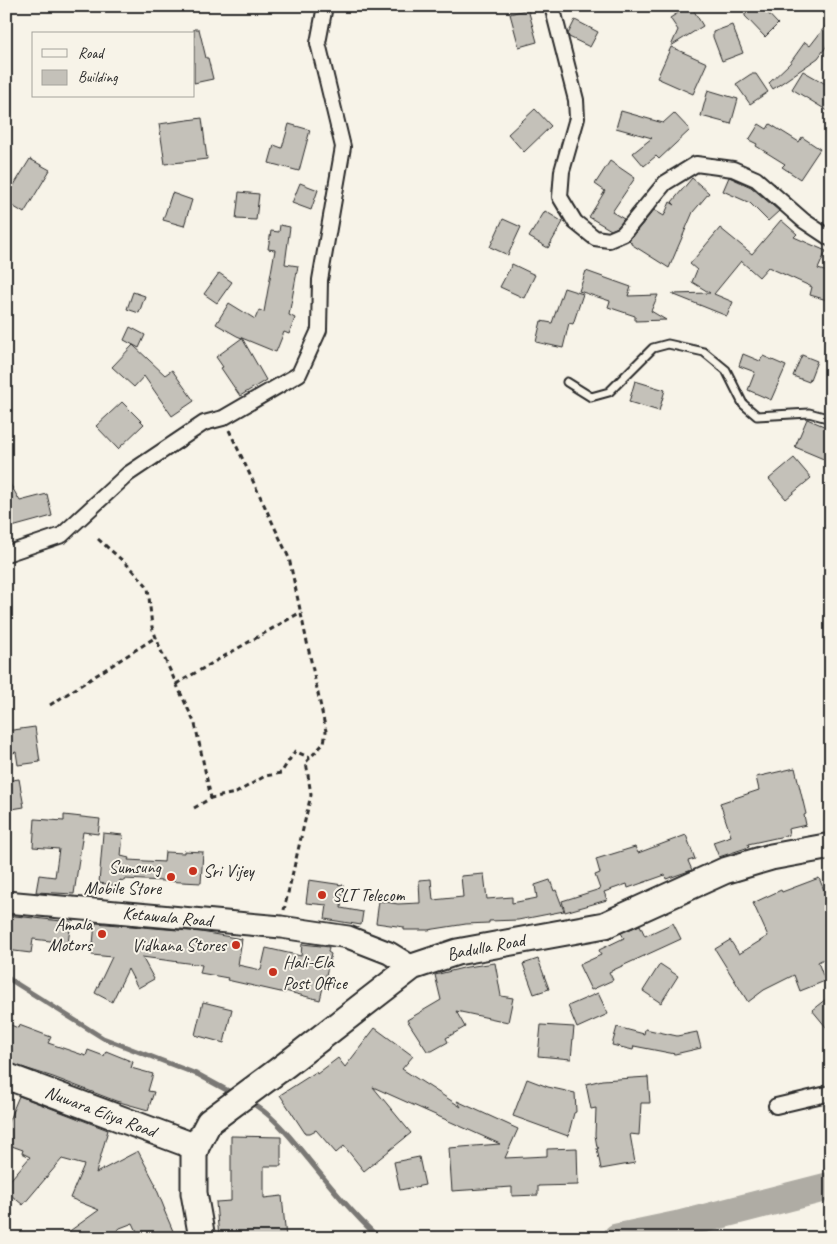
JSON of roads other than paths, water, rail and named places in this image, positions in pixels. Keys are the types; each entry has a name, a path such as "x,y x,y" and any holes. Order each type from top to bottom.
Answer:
{"highway":[{"name":"Badulla Road","path":"196,1147 214,1117 272,1075 412,967 457,952 606,925 724,871 771,857 831,846"},
{"name":"Nuwara Eliya Road","path":"6,1076 196,1147"},
{"path":"196,1147 194,1155 194,1193 202,1238"}],"main road":[{"name":"Ketawala Road","path":"6,902 281,928 348,937 389,953 412,967"}],"street":[{"path":"6,554 62,535 128,474 204,423 223,418 298,374 319,330 320,280 343,147 318,43 325,6"},
{"path":"552,6 576,100 577,118 562,171 560,197 575,222 595,238 609,240 623,234 665,183 696,164 733,170 756,179 804,222 831,238"},
{"path":"776,1106 831,1093"}],"lane":[{"path":"566,382 591,397 609,392 653,348 668,344 704,352 726,370 744,404 757,416 809,413 831,419"}],"waterway":[{"path":"6,977 103,1038 199,1075 234,1094"},
{"path":"248,1101 266,1113 282,1128 342,1200 379,1238"},
{"path":"617,1238 679,1225 831,1186"}],"place":[{"name":"Sri Vijey","path":"193,871"},
{"name":"Sumsung Mobile Store","path":"171,877"},
{"name":"SLT Telecom","path":"322,895"},
{"name":"Amala Motors","path":"102,934"},
{"name":"Vidhana Stores","path":"236,945"},
{"name":"Hali-Ela Post Office","path":"273,972"}]}
